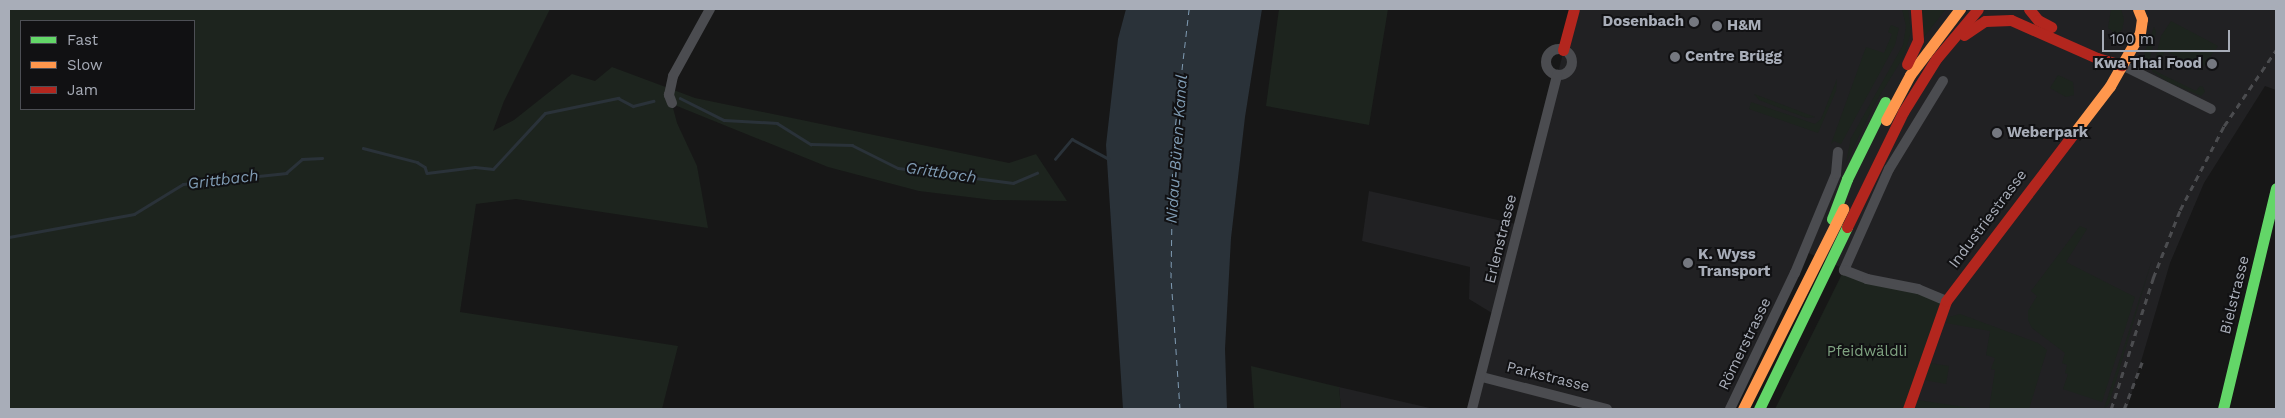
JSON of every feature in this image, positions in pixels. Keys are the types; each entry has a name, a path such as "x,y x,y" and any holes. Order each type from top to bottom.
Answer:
{"main road":[{"path":"1563,50 1574,9"},
{"path":"1820,255 1847,179 1867,137 1914,54 1919,28 1916,9"},
{"path":"1743,409 1757,387 1899,92 1960,9"},
{"path":"1759,409 1902,112 1936,59 1978,9"},
{"path":"2029,9 2045,24 2122,65"},
{"name":"Industriestrasse","path":"1908,409 1946,301 2110,86 2140,33 2142,19 2138,9"},
{"path":"1936,59 1978,24 2003,19 2023,23 2097,58 2122,65"},
{"name":"Bielstrasse","path":"2223,409 2276,188"}],"street":[{"path":"670,95 679,63 710,9"},
{"path":"1563,50 1569,54 1571,65 1567,72 1557,75 1550,71 1547,59 1551,52 1563,50"},
{"path":"2122,65 2211,109"},
{"name":"Erlenstrasse","path":"1472,409 1482,376 1557,75"},
{"path":"1943,81 1889,169 1844,270 1867,280 1918,289 1946,301"},
{"name":"Römerstrasse","path":"1730,409 1795,273 1836,174 1838,152"},
{"name":"Parkstrasse","path":"1482,376 1606,409"}],"shaded area":[{"path":"1574,9 2276,9 2276,90 2265,86 2204,183 2170,263 2127,409 1908,409 1867,279 1804,251 1730,409 1472,409 1492,313 1469,299 1470,267 1362,241 1369,191 1520,225"},
{"path":"1339,387 1434,409 1341,409"}],"green space":[{"path":"9,9 550,9 504,101 493,131 514,120 572,74 595,81 612,67 695,98 1009,163 1036,154 1067,201 993,200 919,191 828,167 672,104 677,123 697,166 708,228 516,199 476,204 460,312 678,346 662,409 9,409"},
{"path":"1279,9 1388,9 1369,125 1266,106"},
{"path":"1902,9 1908,9 1911,32 1904,56 1874,105 1846,163 1851,138 1903,45 1906,26"},
{"path":"1922,9 1946,9 1924,37"},
{"path":"2111,9 2121,9 2124,20 2122,30 2116,34 2108,28"},
{"path":"2171,21 2218,46 2202,68 2165,51 2155,71 2196,91 2200,86 2203,87 2205,92 2201,96 2168,82 2152,71 2161,36"},
{"path":"1891,25 1899,28 1895,45 1841,144 1834,141 1831,144 1866,47 1884,53 1892,34 1888,32"},
{"path":"2154,27 2156,32 2148,67 2142,60"},
{"path":"2058,75 2073,82 2074,95 2066,97 2050,88"},
{"path":"1837,79 1836,91 1818,133 1749,109 1751,102 1815,124 1821,119"},
{"path":"1754,94 1815,117 1807,118 1759,100"},
{"path":"2080,226 2087,229 2066,262 2135,297 2102,402 2063,389 2068,374 2065,373 2067,365 2062,363 2065,353 2032,328 2028,320 2028,311 2037,296 2031,291"},
{"path":"2152,260 2109,404 2104,409 2131,325"},
{"name":"Pfeidwäldli","path":"1844,270 1946,301 1908,409 1775,409"},
{"path":"1960,314 2038,343 2047,350 2029,409 1989,409 1995,370 1991,369 1995,358 1986,355 1990,331 1946,323 1949,317"},
{"path":"1930,363 1949,366 1946,384 1924,380"},
{"path":"1251,366 1339,387 1341,409 1254,409"},
{"path":"1918,400 1977,409 1915,409"}],"water":[{"name":"Nidau-Büren-Kanal","path":"1126,9 1262,9 1245,117 1231,238 1225,349 1227,409 1123,409 1106,145 1118,39"}],"waterway":[{"name":"Grittbach","path":"363,148 417,162 425,167 427,173 475,167 493,169 545,113 618,98 633,106 653,101"},
{"name":"Grittbach","path":"680,98 724,120 777,123 811,144 852,145 898,168 1013,183 1037,173"},
{"path":"1055,159 1072,139 1109,159"},
{"name":"Grittbach","path":"9,237 134,214 183,184 286,173 302,159 322,158"}],"ferry route":[{"path":"1180,409 1171,278 1173,146 1189,9"}],"railway":[{"path":"2111,409 2153,278 2180,210 2224,126 2276,50"},
{"path":"2124,409 2142,362"}],"traffic: fast":[{"path":"1832,219 1847,179 1885,102"},
{"path":"2223,409 2276,188"},
{"path":"1759,409 1847,227"}],"traffic: slow":[{"path":"1886,120 1910,75 1960,9"},
{"path":"2074,133 2110,86 2140,33 2142,19 2138,9"},
{"path":"1743,409 1843,209"}],"traffic: jam":[{"path":"1563,50 1574,9"},
{"path":"1907,64 1918,40 1916,9"},
{"path":"1847,227 1903,112 1936,59 1978,9"},
{"path":"2029,9 2038,20 2051,27"},
{"path":"1964,35 1985,21 2011,20 2097,58 2122,65"},
{"path":"1908,409 1946,301 2074,133"}],"place":[{"name":"Dosenbach","path":"1694,22"},
{"name":"H&M","path":"1717,26"},
{"name":"Centre Brügg","path":"1675,57"},
{"name":"Kwa Thai Food","path":"2212,64"},
{"name":"Weberpark","path":"1997,133"},
{"name":"K. Wyss Transport","path":"1688,263"}]}
